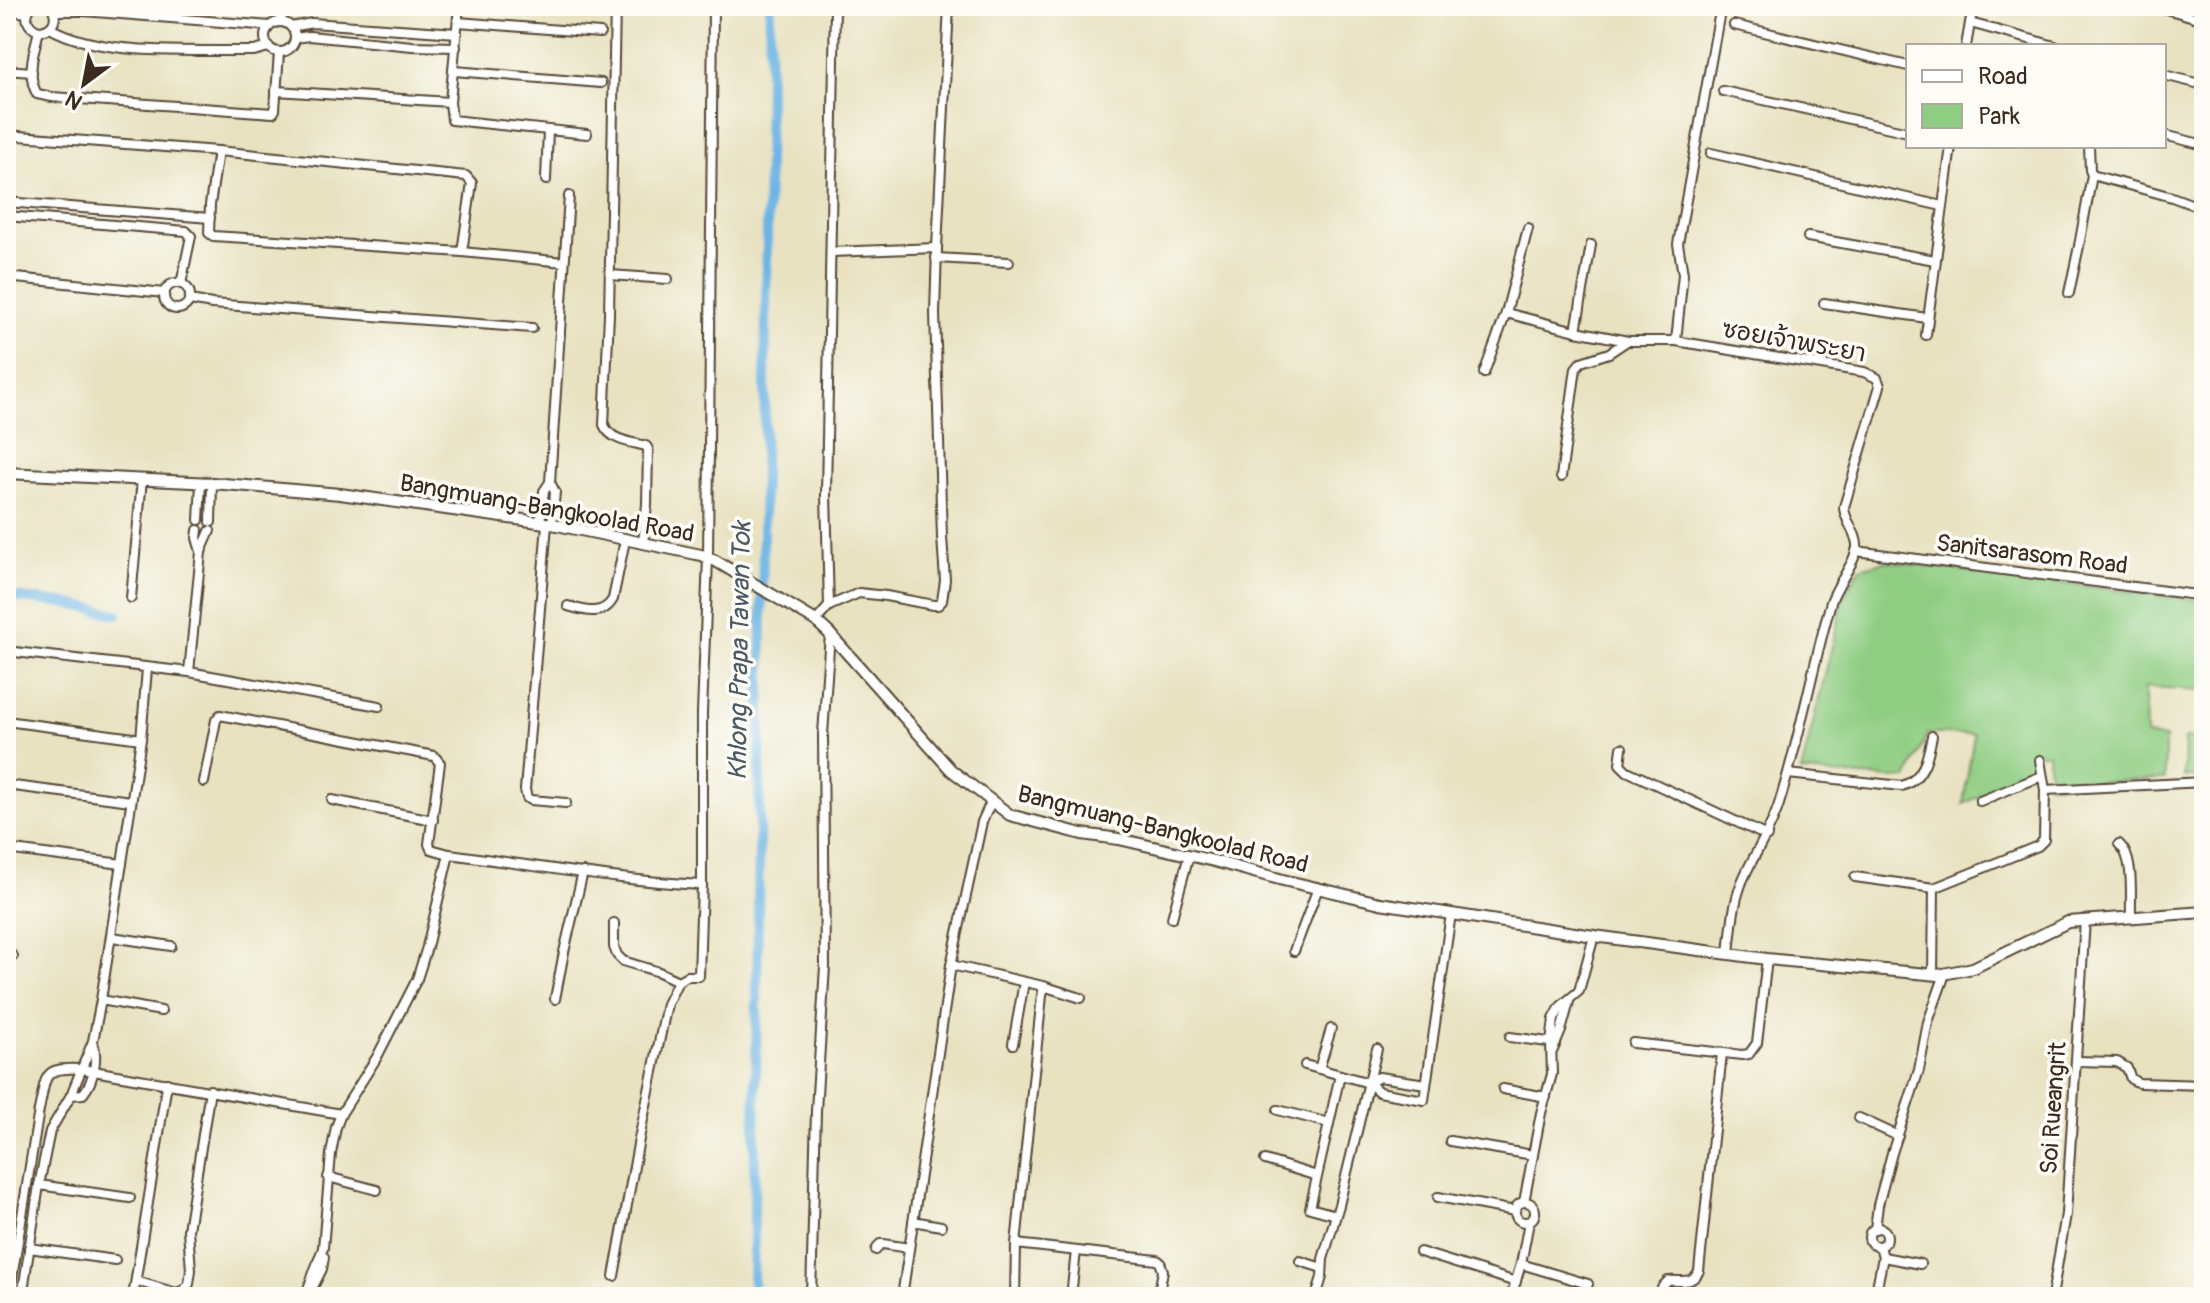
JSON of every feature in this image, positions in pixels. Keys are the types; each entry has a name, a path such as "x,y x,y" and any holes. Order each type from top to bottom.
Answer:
{"street":[{"path":"281,22 283,6"},
{"path":"459,6 451,119 587,134"},
{"path":"615,6 604,425 608,433 616,438 644,445 648,449 643,543"},
{"path":"614,1276 667,1004 678,981 687,976 699,976 702,713 711,559 706,519 713,6"},
{"path":"829,606 826,495 835,6"},
{"path":"816,621 829,606 859,593 933,605 942,601 945,580 935,313 949,6"},
{"path":"1506,313 1628,341 1676,341 1683,274 1678,244 1721,6"},
{"path":"1945,6 1972,9 1966,44"},
{"path":"2156,6 2204,20"},
{"path":"6,10 29,10 28,23 39,31 54,24 53,9 270,26 281,22 291,27 312,23 457,33"},
{"path":"458,22 600,33"},
{"path":"1970,23 2048,44"},
{"path":"1734,25 1906,66"},
{"path":"269,47 265,36 270,26"},
{"path":"367,40 368,26"},
{"path":"50,28 78,41 103,46 241,51 269,47 279,52 290,48 295,38 291,27"},
{"path":"39,31 32,72 34,90 41,95 273,113 279,52"},
{"path":"295,38 309,36 456,47"},
{"path":"6,70 32,72"},
{"path":"454,71 601,83"},
{"path":"2166,76 2204,85"},
{"path":"276,91 450,102"},
{"path":"1723,91 1906,132"},
{"path":"546,180 548,130"},
{"path":"6,135 218,151 466,176 472,183 462,252"},
{"path":"2166,136 2204,145"},
{"path":"1926,335 1951,148"},
{"path":"2069,293 2092,175 2089,148"},
{"path":"218,151 209,233 213,236 462,252 564,262"},
{"path":"1711,153 1942,206"},
{"path":"2092,175 2204,209"},
{"path":"566,803 531,800 525,795 525,790 546,524 544,491 550,482 569,196"},
{"path":"6,202 210,218"},
{"path":"6,216 186,231 191,236 181,284"},
{"path":"1484,373 1506,313 1528,228"},
{"path":"1808,237 1935,260"},
{"path":"1576,331 1591,245"},
{"path":"831,252 937,248"},
{"path":"936,258 1009,262"},
{"path":"610,275 668,279"},
{"path":"6,277 165,293"},
{"path":"181,284 189,290 190,300 184,308 174,309 166,303 165,293 171,285 181,284"},
{"path":"190,300 532,328"},
{"path":"1824,303 1927,318"},
{"path":"1561,477 1576,368 1581,362 1609,353 1628,341"},
{"name":"ซอยเจ้าพระยา","path":"1676,341 1864,372 1877,378 1880,386 1844,507 1844,516 1856,538 1856,551"},
{"name":"Bangmuang-Bangkoolad Road","path":"6,473 206,483 340,494 546,524 711,559 816,621 951,770 1010,815 1189,855 1380,903 1767,959 1933,975 1973,968 2068,922 2204,912"},
{"path":"131,598 142,479"},
{"path":"201,552 197,538 206,483"},
{"path":"189,672 201,552 210,527 206,483"},
{"path":"568,606 598,612 608,607 613,599 625,540"},
{"path":"1729,953 1740,887 1767,836 1788,774 1833,597 1856,551"},
{"name":"Sanitsarasom Road","path":"1856,551 2204,596"},
{"path":"811,1297 816,1111 825,966 823,734 830,634"},
{"path":"6,651 189,672 379,706"},
{"path":"22,1297 50,1131 71,1095 93,1041 112,937 141,739 147,669"},
{"path":"204,782 216,720 222,715 434,756 440,763 430,847 449,854 673,884 702,885"},
{"path":"6,721 141,739"},
{"path":"1788,774 1902,786 1916,778 1923,769 1932,736"},
{"path":"1622,748 1620,764 1627,771 1767,836"},
{"path":"1855,877 1934,888 2038,846 2044,840 2045,790 2040,760"},
{"path":"1980,801 2042,776"},
{"path":"2045,790 2204,782"},
{"path":"6,785 131,801"},
{"path":"332,800 433,820"},
{"path":"902,1297 951,965 982,822 991,802"},
{"path":"2119,844 2129,858 2131,917"},
{"path":"6,849 122,864"},
{"path":"308,1297 323,1248 333,1137 341,1114 377,1057 417,979 449,854"},
{"path":"1172,918 1189,855"},
{"path":"555,999 583,872"},
{"path":"1294,951 1318,888"},
{"path":"1933,975 1934,888"},
{"path":"1305,1065 1369,1083 1379,1092 1424,1100 1451,914"},
{"name":"Soi Rueangrit","path":"2052,1297 2066,1214 2085,920"},
{"path":"614,923 613,941 617,955 623,961 678,981"},
{"path":"1524,1202 1552,1074 1554,1019 1561,1006 1579,991 1594,936"},
{"path":"112,937 171,946"},
{"path":"1633,1043 1749,1054 1757,1043 1767,959"},
{"path":"951,965 1081,998"},
{"path":"1875,1297 1883,1257 1880,1246 1886,1241 1883,1229 1875,1229 1878,1205 1919,1070 1928,1022 1945,974"},
{"path":"1013,1044 1024,982"},
{"path":"1015,1297 1016,1244 1043,986"},
{"path":"101,1000 161,1011"},
{"path":"1319,1069 1331,1029"},
{"path":"1510,1037 1553,1046"},
{"path":"71,1095 86,1092 93,1071 93,1041"},
{"path":"1316,1297 1377,1049"},
{"path":"1658,1297 1668,1281 1694,1280 1699,1271 1722,1053"},
{"path":"2076,1061 2117,1062 2127,1068 2131,1079 2139,1083 2204,1085"},
{"path":"9,1297 46,1080 59,1068 82,1069 341,1114"},
{"path":"1336,1215 1310,1208 1340,1075"},
{"path":"1369,1083 1379,1077 1426,1084"},
{"path":"133,1297 167,1083"},
{"path":"1503,1089 1546,1097"},
{"path":"136,1281 176,1293 189,1284 188,1230 210,1090"},
{"path":"1278,1110 1329,1123"},
{"path":"1859,1118 1898,1136"},
{"path":"1450,1141 1533,1155"},
{"path":"1265,1160 1317,1176"},
{"path":"328,1177 377,1190"},
{"path":"39,1185 130,1198"},
{"path":"1438,1197 1515,1211"},
{"path":"1511,1297 1529,1222 1535,1210 1531,1204 1524,1202 1515,1211"},
{"path":"1515,1211 1519,1220 1529,1222"},
{"path":"913,1221 941,1226"},
{"path":"876,1250 880,1244 909,1248"},
{"path":"1016,1244 1157,1260 1163,1271 1158,1297"},
{"path":"29,1248 115,1260"},
{"path":"1071,1297 1076,1251"},
{"path":"1420,1252 1516,1282"},
{"path":"1883,1257 1920,1264"},
{"path":"1300,1261 1322,1268"},
{"path":"1521,1264 1588,1284"}],"green space":[{"path":"1885,561 2204,601 2204,690 2145,687 2146,736 2165,738 2165,779 2049,784 2048,753 2033,753 2031,772 1963,804 1974,734 1928,734 1907,779 1801,772 1845,594 1860,568"},
{"path":"2204,737 2204,777 2184,777 2185,738"}],"waterway":[{"name":"Khlong Prapa Tawan Tok","path":"753,1297 770,6"},
{"path":"6,596 117,614"}]}
